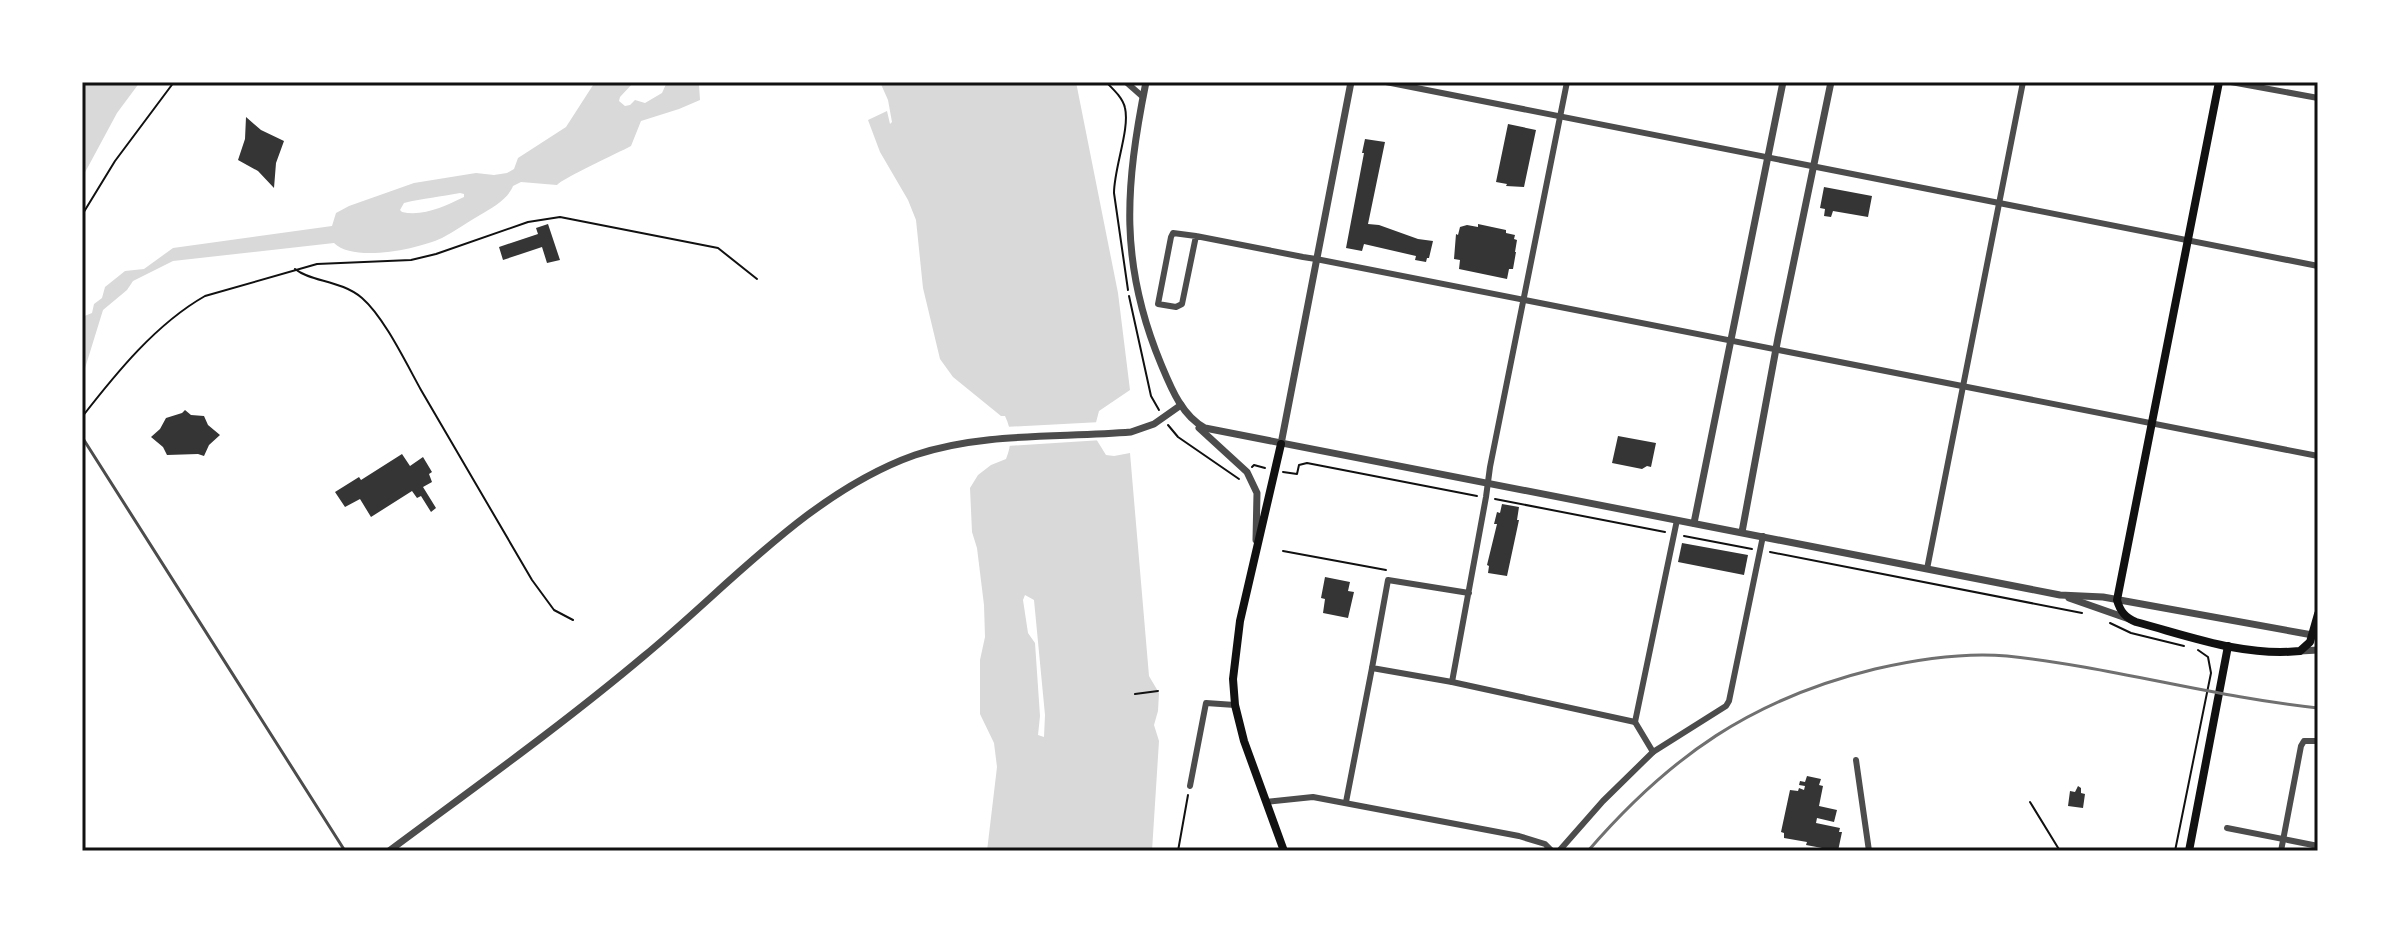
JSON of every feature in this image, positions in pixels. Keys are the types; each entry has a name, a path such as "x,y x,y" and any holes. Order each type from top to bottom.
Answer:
{"main road":[{"path":"2219,82 2117,600 2129,619 2257,651 2300,651 2307,647 2316,635 2318,614"},
{"path":"1281,444 1235,651 1233,679 1235,705 1244,741 1284,851"},
{"path":"2189,851 2228,646"}],"street":[{"path":"1126,82 1143,97"},
{"path":"1146,82 1129,200 1130,252 1137,292 1149,333 1181,405 1207,437 1247,472 1257,493 1256,559"},
{"path":"1281,444 1351,82"},
{"path":"1386,82 2318,266"},
{"path":"1452,682 1490,467 1567,82"},
{"path":"1694,523 1783,82"},
{"path":"1742,532 1831,82"},
{"path":"1927,569 2023,82"},
{"path":"2231,82 2318,98"},
{"path":"1196,236 1182,304 1176,307 1158,304 1171,237 1173,233 1178,233 1196,236 1316,259 1523,301 1732,340 2318,456"},
{"path":"389,851 620,676 747,566 831,499 878,471 950,445 1144,429 1181,405"},
{"path":"1195,423 1218,432 2060,595 2117,600 2316,635"},
{"path":"1653,752 1635,722 1677,520"},
{"path":"1559,851 1603,801 1653,752 1726,706 1763,536"},
{"path":"1346,802 1388,580 1469,593"},
{"path":"2060,595 2129,619"},
{"path":"2300,651 2318,650"},
{"path":"1372,668 1635,722"},
{"path":"1190,786 1206,703 1235,705"},
{"path":"2281,851 2301,746 2309,739 2318,741"},
{"path":"1856,760 1869,851"},
{"path":"1266,802 1313,797 1346,802 1519,836 1545,844 1552,851"},
{"path":"2227,828 2318,846"}],"lane":[{"path":"82,437 345,851"}],"path":[{"path":"82,215 115,161 174,82"},
{"path":"82,417 141,348 189,305 205,296 295,269 348,261 411,260 462,246 528,222 560,217 718,248 757,279"},
{"path":"295,269 306,276 337,283 363,298 373,309 538,589 554,610 573,620"},
{"path":"1151,396 1178,437 1240,480"},
{"path":"1297,474 1299,465"},
{"path":"1684,536 2086,614"},
{"path":"1283,551 1386,570"},
{"path":"2108,622 2131,633 2184,646"},
{"path":"2175,851 2211,673 2208,657 2198,650"},
{"path":"1135,694 1158,691"},
{"path":"1178,851 1190,786"},
{"path":"2030,802 2060,851"}],"shaded area":[{"path":"82,82 140,82 117,113 82,178"},
{"path":"595,82 634,82 620,97 619,101 625,106 635,100 645,103 662,93 667,82 693,82 699,85 700,100 641,121 631,146 557,185 521,182 494,206 431,242 386,252 356,252 334,243 173,261 133,281 103,310 82,378 82,317 92,313 105,287 125,271 144,269 173,248 332,226 336,213 349,206 414,183 476,173 507,173 514,169 518,158 566,127","holes":["464,194 464,197 426,212 400,210 404,203"]},
{"path":"880,82 1076,82 1118,293 1130,390 1099,411 1093,434 1106,455 1130,453 1149,676 1159,693 1154,725 1159,741 1152,851 987,851 997,767 994,743 980,714 984,605 972,532 970,488 978,475 1006,459 1010,432 1005,416 1001,416 953,377 940,359 923,288 916,220 880,152 868,120 887,111 890,124 892,122 888,100","holes":["1025,595 1034,600 1045,715 1044,737 1038,735 1040,716 1035,643 1028,633 1023,600"]}],"pier":[{"path":"1101,422 1098,433 1102,440 1007,446 1005,427"}],"building":[{"path":"246,117 261,130 284,141 276,163 274,188 258,171 238,160 245,139"},
{"path":"1508,124 1536,130 1524,187 1496,182"},
{"path":"1365,139 1385,142 1368,224 1433,241 1426,262 1415,260 1416,256 1364,244 1362,251 1346,248"},
{"path":"1824,187 1872,196 1868,217 1833,211 1831,217 1824,216 1825,209 1820,208"},
{"path":"548,224 560,260 547,263 542,247 503,260 499,247 538,234 536,228"},
{"path":"1478,224 1515,235 1513,269 1509,269 1507,279 1459,269 1460,260 1454,259 1456,234 1460,227 1478,227"},
{"path":"185,410 191,415 204,416 208,425 220,435 209,445 204,456 167,455 151,437 166,418"},
{"path":"1618,436 1656,443 1651,467 1642,469 1612,463"},
{"path":"402,454 410,466 423,457 432,472 429,474 432,482 423,487 436,508 431,512 421,496 417,498 412,491 371,517 360,499 345,507 335,492"},
{"path":"1502,504 1519,507 1507,576 1488,573 1487,565 1497,524 1494,524"},
{"path":"1682,543 1748,555 1744,575 1678,562"},
{"path":"1325,577 1350,582 1348,591 1354,592 1348,618 1323,613 1325,599 1321,598"},
{"path":"1807,776 1821,779 1819,785 1823,786 1819,806 1837,810 1834,822 1817,818 1816,823 1840,828 1838,851 1784,838 1781,832 1790,790 1804,790 1805,786 1799,785 1800,781 1805,782"},
{"path":"2078,786 2085,794 2083,808 2068,806 2070,791 2075,792"}],"railway":[{"path":"1588,851 1650,787 1716,736 1790,697 1831,682 1907,662 1940,657 2007,656 2318,708"}]}
